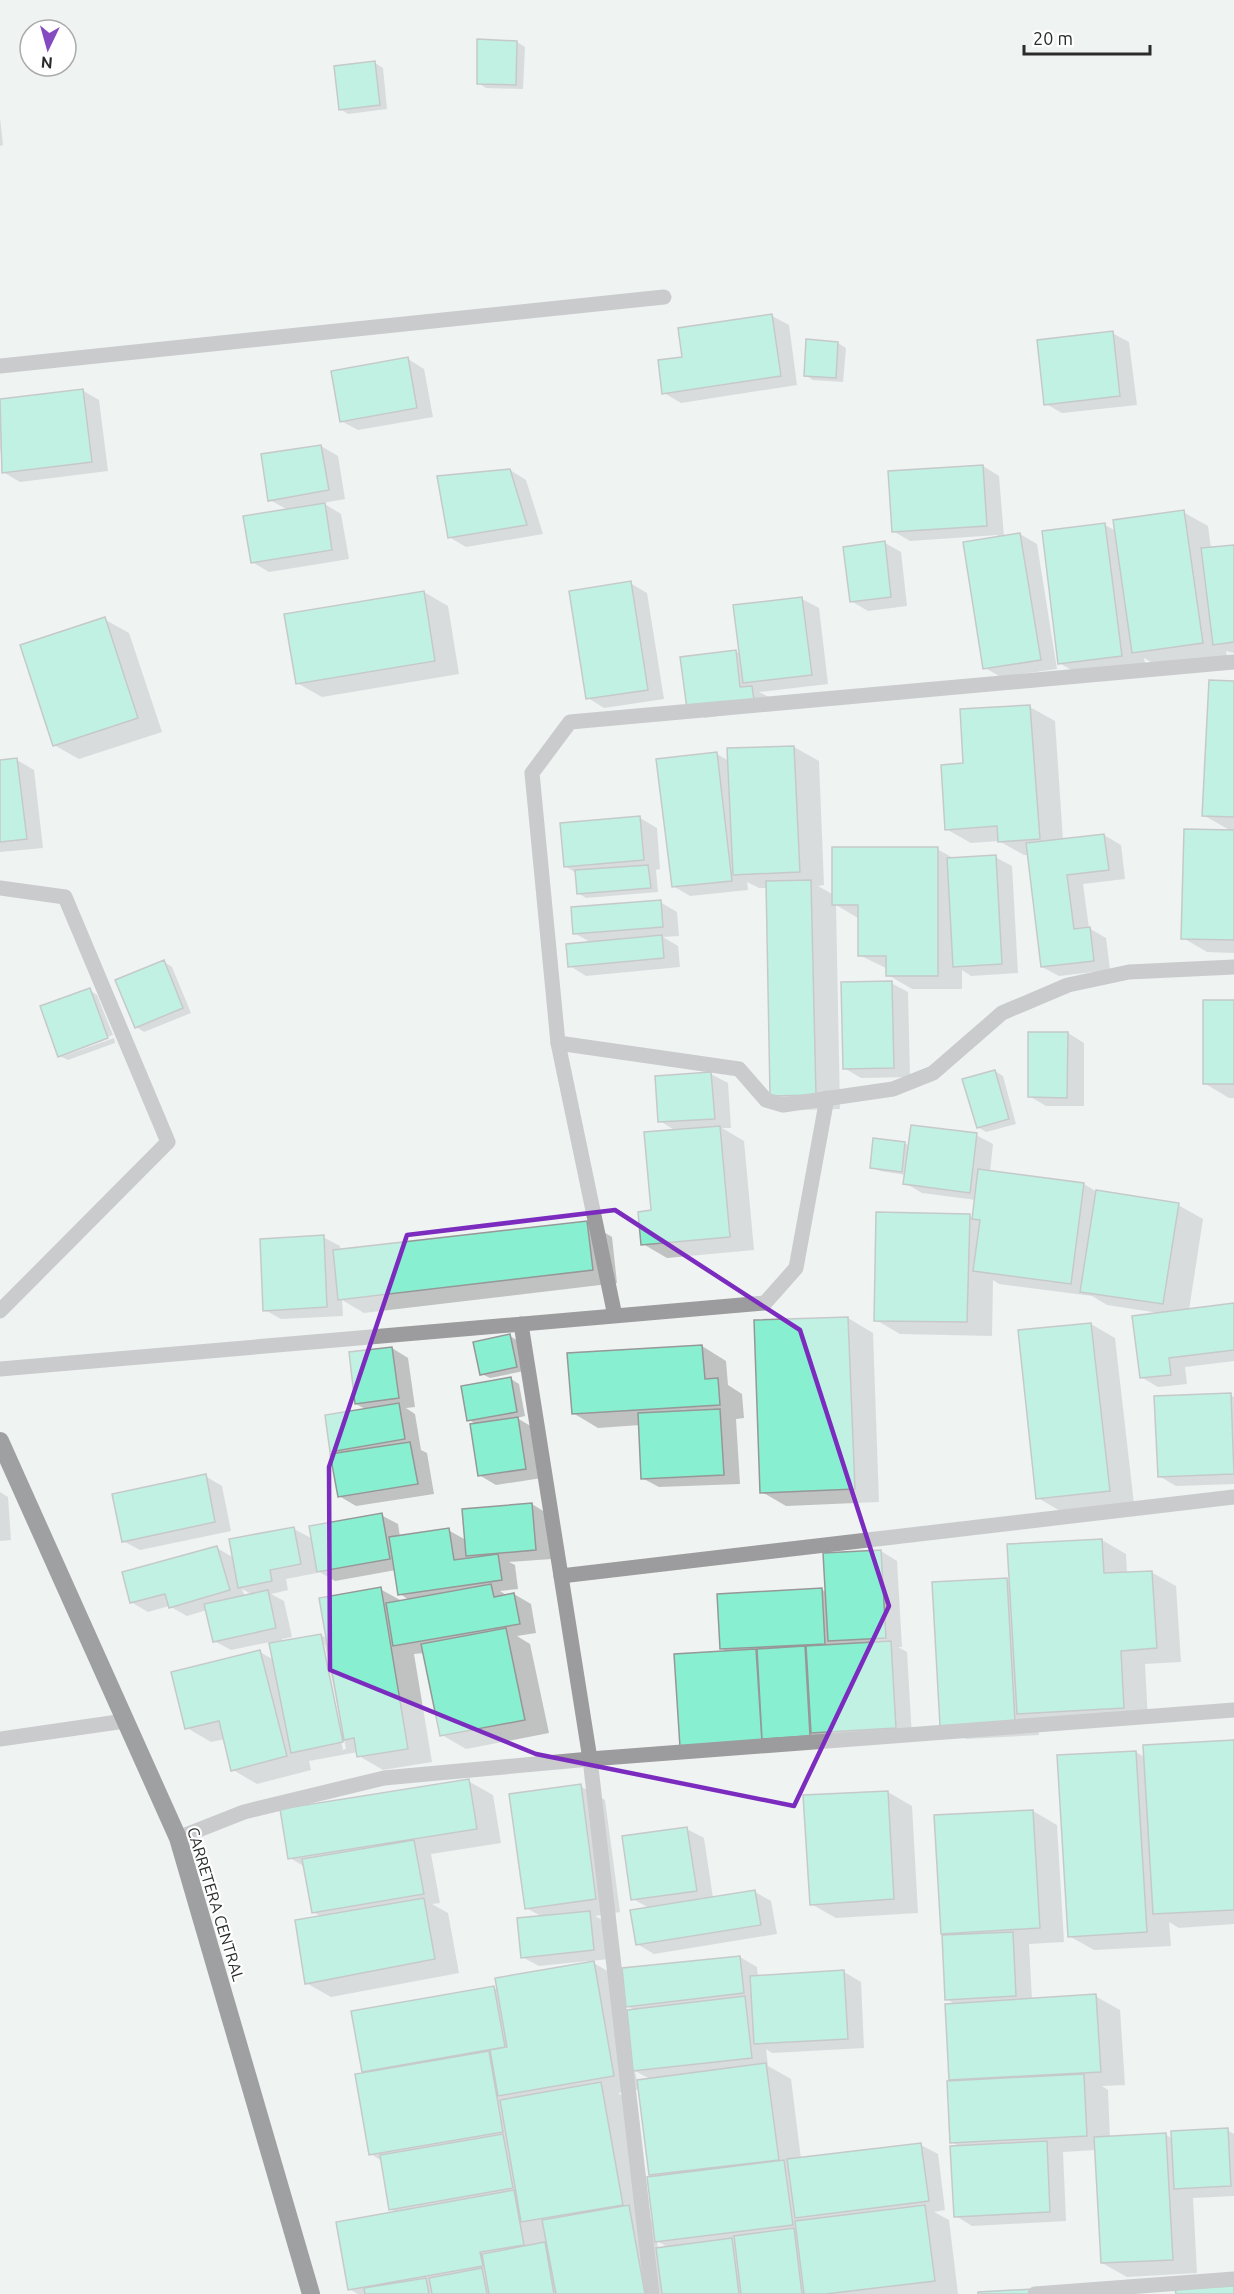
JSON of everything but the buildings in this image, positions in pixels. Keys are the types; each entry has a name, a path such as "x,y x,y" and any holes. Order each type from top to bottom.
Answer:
{"highway":[{"name":"CARRETERA CENTRAL","path":"0,1441 178,1838 311,2294"}],"street":[{"path":"0,366 664,297"},
{"path":"615,1316 558,1042 532,773 570,722 1234,662"},
{"path":"0,888 65,897 168,1142 0,1311"},
{"path":"558,1042 739,1069 766,1100 783,1105 893,1089 933,1073 1002,1013 1068,985 1129,972 1234,967"},
{"path":"0,1369 765,1303 796,1268 827,1098"},
{"path":"521,1324 590,1759 652,2294"},
{"path":"561,1576 1234,1497"},
{"path":"178,1838 244,1812 384,1778 590,1759 1234,1710"},
{"path":"0,1739 125,1721"},
{"path":"1035,2294 1234,2279"}],"highlighted area":[{"path":"615,1210 800,1330 889,1606 794,1806 536,1754 330,1670 329,1467 407,1235"}]}
